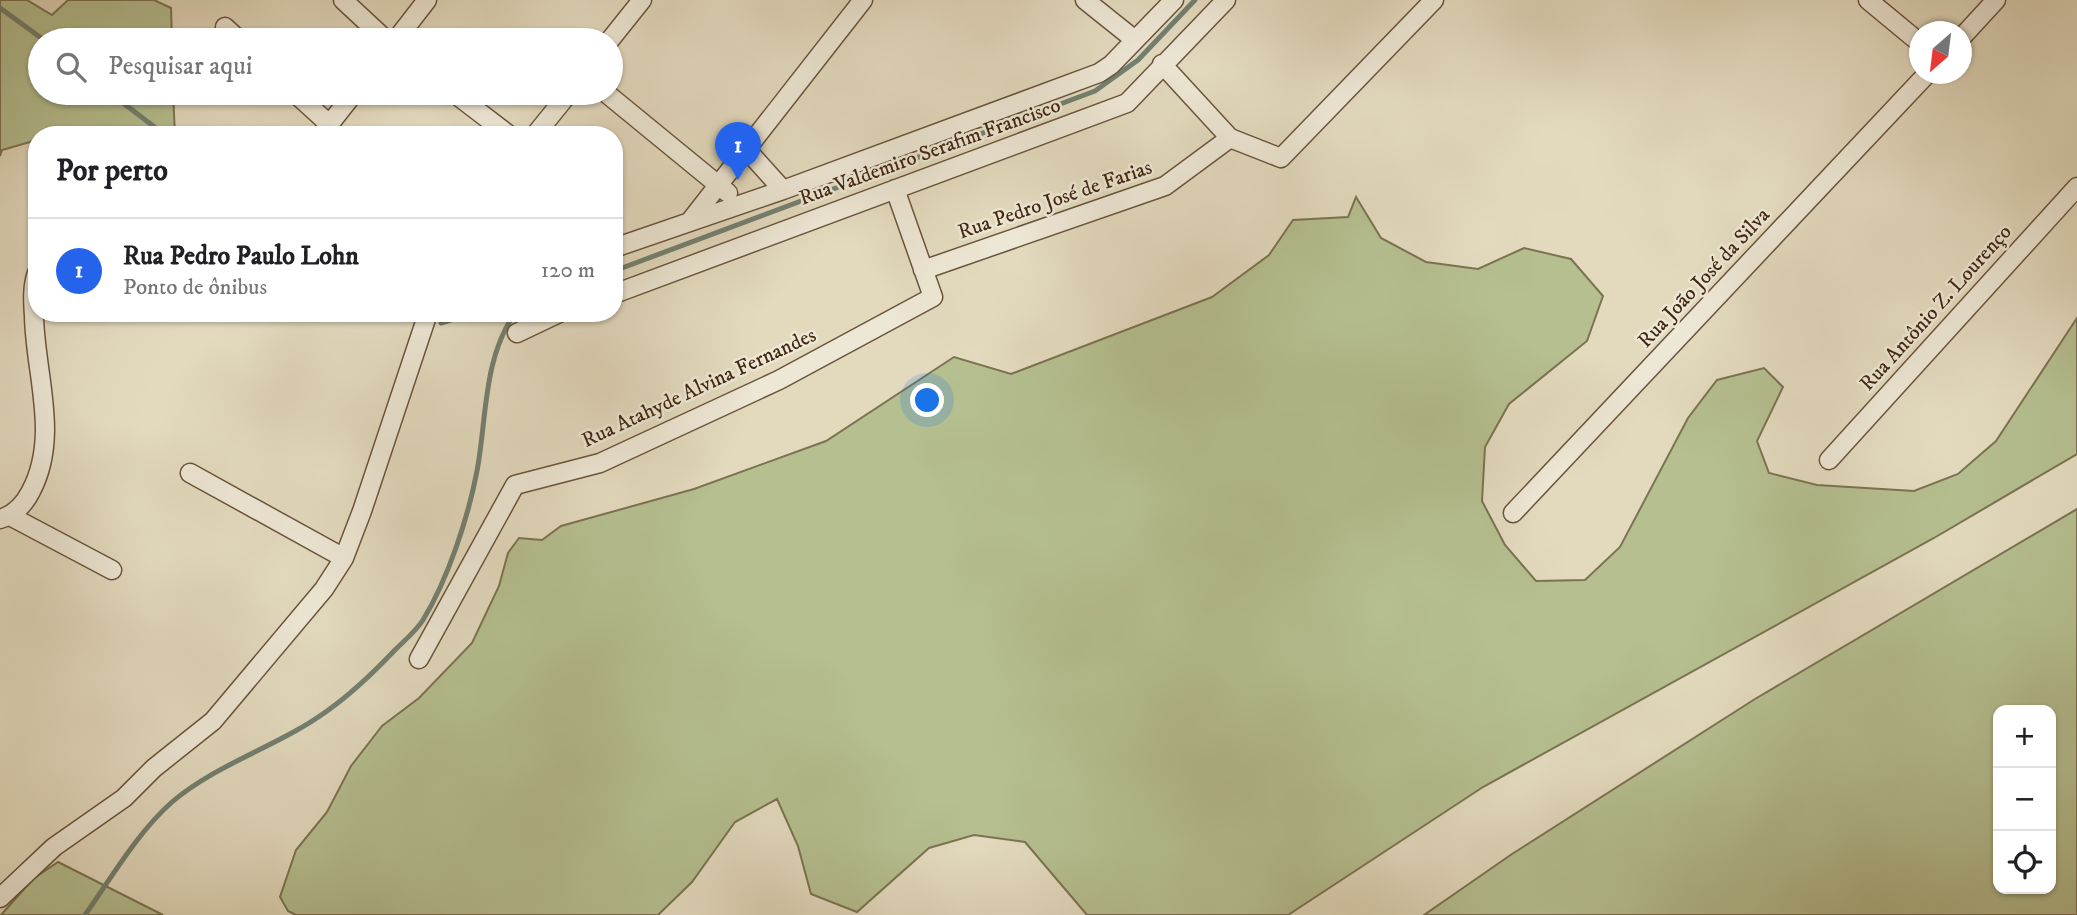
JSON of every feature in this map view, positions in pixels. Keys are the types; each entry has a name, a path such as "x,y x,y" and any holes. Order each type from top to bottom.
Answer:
{"street":[{"path":"343,0 373,28"},
{"path":"405,28 427,0"},
{"path":"620,28 642,0"},
{"path":"691,220 863,0"},
{"path":"1084,0 1135,40"},
{"path":"623,245 783,190 1098,73 1111,65 1174,0"},
{"name":"Rua Valdemiro Serafim Francisco","path":"623,291 1126,103 1226,0"},
{"path":"1162,65 1230,138 1281,158 1434,0"},
{"path":"1868,0 1909,34"},
{"path":"1972,26 1996,0"},
{"name":"Rua João José da Silva","path":"1513,513 1918,84"},
{"path":"305,105 322,126"},
{"path":"327,126 344,105"},
{"path":"470,105 497,126"},
{"path":"542,126 559,105"},
{"path":"621,105 741,204"},
{"name":"Rua Pedro José de Farias","path":"923,270 1165,186 1230,138"},
{"path":"747,150 783,190"},
{"name":"Rua Antônio Z. Lourenço","path":"1829,460 2077,187"},
{"name":"Rua Atahyde Alvina Fernandes","path":"419,659 515,485 600,463 779,380 933,297 895,189"},
{"path":"34,322 46,430 45,456 29,495 5,518 112,570"},
{"path":"0,898 54,847 124,798 154,768 213,721 324,589 344,558 427,322"},
{"path":"517,333 540,322"},
{"path":"190,473 344,558"}],"green space":[{"path":"0,0 27,0 52,15 68,0 154,0 171,8 172,28 28,28 28,105 174,105 175,126 28,126 28,143 2,150 0,156"},
{"path":"1356,197 1381,238 1426,262 1478,269 1524,248 1571,259 1603,296 1587,341 1509,404 1485,447 1482,501 1505,545 1536,581 1585,580 1620,547 1688,418 1717,380 1764,368 1783,387 1757,441 1769,473 1817,485 1914,491 1958,474 1996,441 2077,318 2077,454 1934,538 1483,787 1288,915 1087,915 1025,842 974,835 929,848 857,912 811,894 798,846 777,799 735,822 692,882 658,915 296,915 288,911 280,897 296,850 327,812 351,766 382,726 419,698 472,643 499,586 508,553 519,538 542,540 561,526 694,489 826,441 954,357 1011,374 1212,297 1269,255 1293,220 1348,217"},
{"path":"2077,509 2077,915 1424,915 1512,854 1755,699"},
{"path":"58,862 163,915 1,915 33,879"}],"waterway":[{"path":"623,268 1095,91 1138,60 1195,0"},
{"path":"0,8 28,28"},
{"path":"126,105 153,126"},
{"path":"85,915 136,841 172,802 209,776 327,711 370,675 420,624 441,586 463,528 477,471 492,369 497,350 510,322"}],"place":[{"name":"Rua Pedro Paulo Lohn","path":"738,180"}]}
